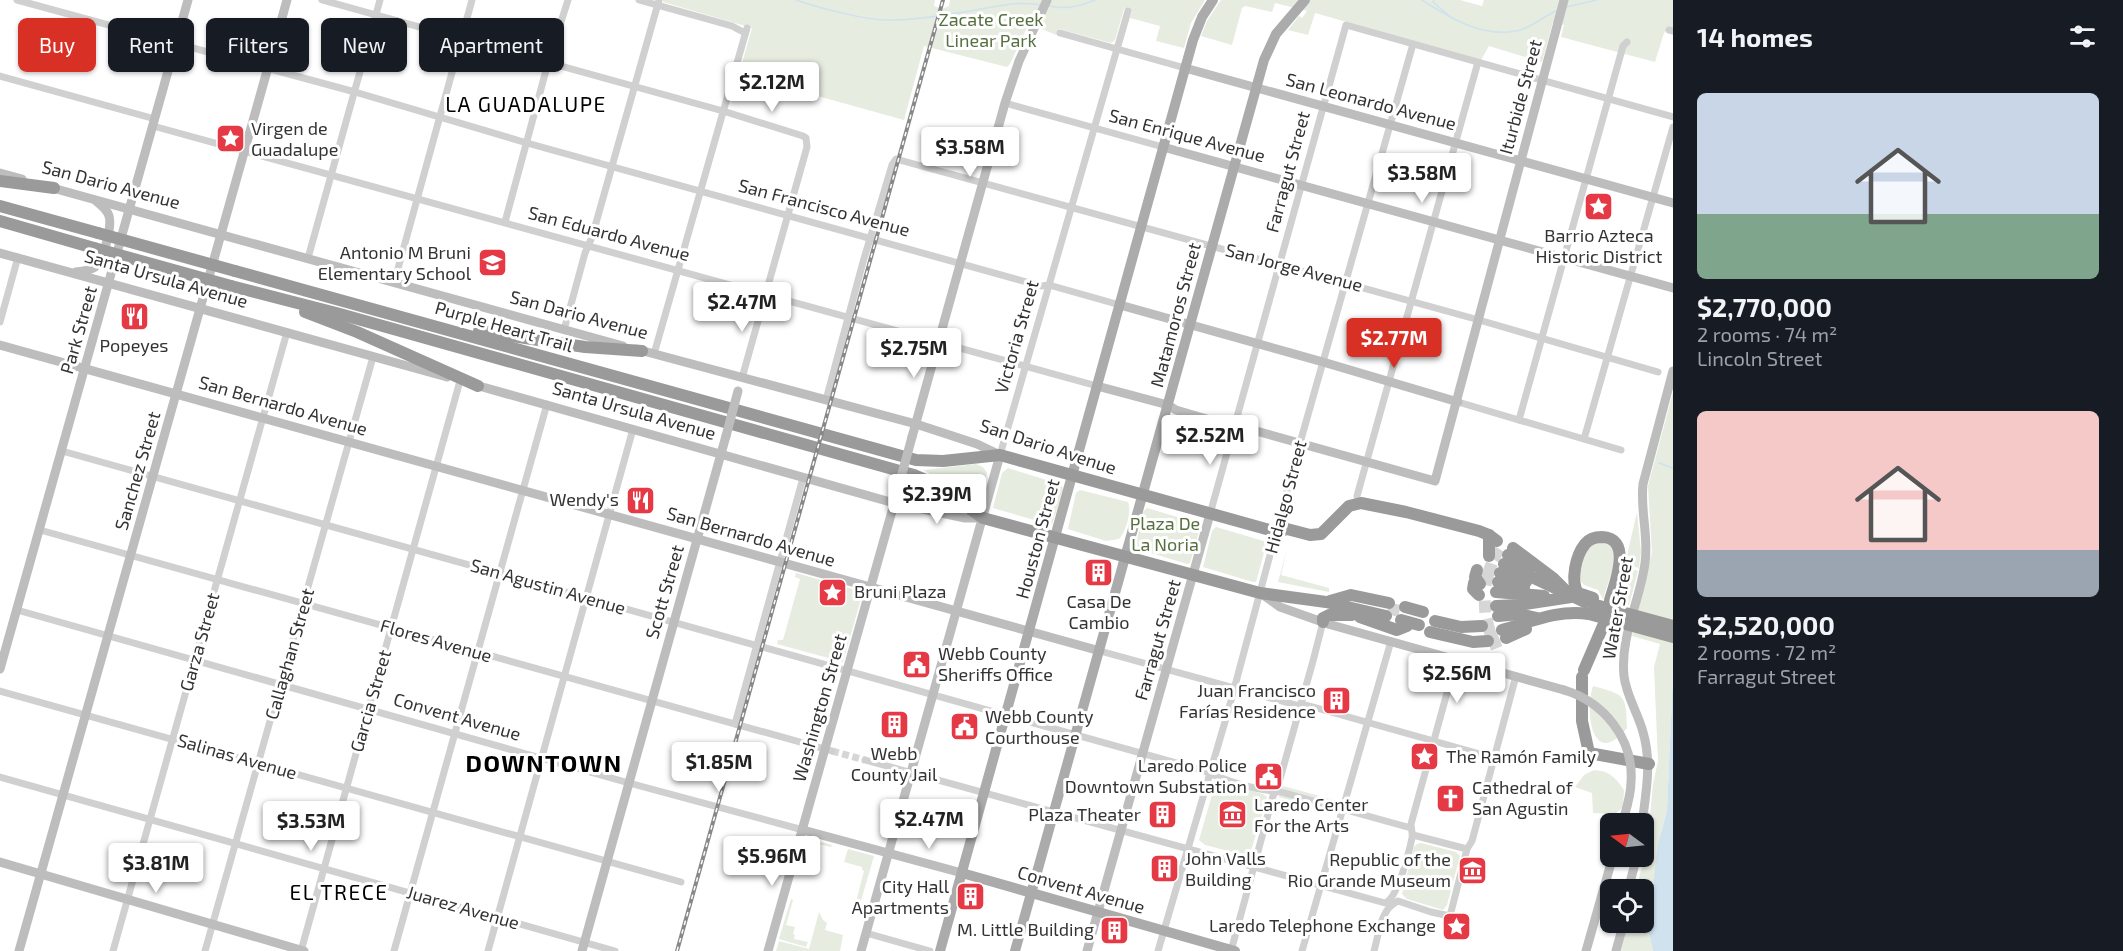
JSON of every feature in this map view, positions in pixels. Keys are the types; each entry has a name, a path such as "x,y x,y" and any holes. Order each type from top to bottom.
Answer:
{"highway":[{"path":"0,181 54,188"},
{"name":"Purple Heart Trail","path":"0,206 916,460 936,461 1000,455"},
{"name":"Purple Heart Trail","path":"0,221 914,475 937,485 983,518"},
{"path":"274,298 478,386"},
{"path":"397,315 544,342 648,352"},
{"name":"San Dario Avenue","path":"1000,455 1210,514 1310,535 1321,534 1349,506 1361,504 1406,512 1483,580"},
{"name":"Santa Ursula Avenue","path":"983,518 1260,593 1326,602"},
{"path":"1610,600 1617,577 1620,552 1616,543 1605,537 1595,538 1584,545 1573,581 1578,593 1591,606 1673,626"},
{"path":"1418,621 1464,636 1483,580"},
{"path":"1418,621 1464,640 1483,580"},
{"path":"1326,602 1352,615 1397,630 1418,621 1462,621 1483,580"},
{"path":"1502,590 1572,597"},
{"path":"1502,590 1572,597"},
{"path":"1502,590 1519,605 1572,597"},
{"path":"1502,590 1572,597 1673,637"},
{"path":"1502,590 1520,618 1538,619 1591,606 1673,620"},
{"path":"1502,590 1524,631 1538,619"},
{"path":"1326,602 1387,612"},
{"path":"1323,622 1323,618 1329,615 1352,615"},
{"path":"1603,626 1583,673 1582,722 1589,753 1649,764"}],"main road":[{"name":"Park Street","path":"183,18 188,0"},
{"name":"Sanchez Street","path":"282,18 287,0"},
{"name":"Washington Street","path":"768,951 829,750 847,670 1005,104 1020,61 1047,0"},
{"name":"Houston Street","path":"940,951 1185,68 1198,26 1214,0"},
{"name":"Matamoros Street","path":"1015,951 1125,556 1144,496 1256,87 1272,42 1305,0"},
{"name":"Iturbide Street","path":"1436,481 1564,0"},
{"name":"San Leonardo Avenue","path":"1185,68 1673,203"},
{"name":"Park Street","path":"0,669 168,72"},
{"name":"Sanchez Street","path":"19,951 267,72"},
{"name":"San Enrique Avenue","path":"1163,147 1673,288"},
{"name":"San Dario Avenue","path":"0,173 564,330 916,424 977,444 1000,455"},
{"path":"74,272 92,269 96,266 107,237 110,222 108,214 106,209 94,199"},
{"name":"Santa Ursula Avenue","path":"0,253 547,404 894,503 965,518 983,518"},
{"name":"San Francisco Avenue","path":"1120,305 1458,402"},
{"name":"San Bernardo Avenue","path":"0,345 1100,651"},
{"name":"Water Street","path":"1643,813 1649,764 1643,732 1627,691 1623,661 1626,636 1645,565 1643,484 1673,371"},
{"name":"Scott Street","path":"583,947 742,378"},
{"name":"San Eduardo Avenue","path":"1097,386 1168,405 1176,410 1217,422 1300,442 1436,481"},
{"name":"Victoria Street","path":"861,951 1000,455"},
{"name":"Farragut Street","path":"1088,951 1210,514"},
{"name":"Santa Ursula Avenue","path":"1260,593 1280,607 1323,622 1551,686 1586,698 1612,720 1621,734 1629,757 1632,781 1625,813"},
{"name":"Water Street","path":"1647,813 1650,786 1648,778"},
{"name":"Convent Avenue","path":"803,830 1232,951"},
{"path":"0,862 302,951"},
{"path":"1586,951 1610,867"},
{"path":"1614,951 1619,933"}],"street":[{"name":"San Francisco Avenue","path":"17,0 108,25"},
{"path":"322,0 419,27"},
{"path":"308,258 380,0"},
{"path":"467,18 472,0"},
{"path":"562,18 568,0"},
{"path":"639,0 658,2 746,31 678,270 648,352"},
{"path":"564,330 658,2"},
{"name":"Victoria Street","path":"1000,455 1128,10"},
{"name":"Farragut Street","path":"1210,514 1346,25 1413,44"},
{"name":"San Leonardo Avenue","path":"1059,33 1185,68"},
{"path":"1519,420 1623,46 1627,42"},
{"path":"1413,44 1673,117"},
{"name":"Hidalgo Street","path":"1158,951 1260,593 1282,530 1300,442 1413,44"},
{"path":"1357,496 1478,62"},
{"path":"564,67 723,111"},
{"name":"San Francisco Avenue","path":"282,72 612,167 1041,286 1049,285 1120,305"},
{"path":"394,283 453,72"},
{"path":"505,222 546,72"},
{"name":"San Eduardo Avenue","path":"0,76 245,150 1097,386"},
{"name":"San Enrique Avenue","path":"1005,104 1163,147"},
{"name":"Scott Street","path":"723,111 798,133 806,138 807,147 742,378"},
{"path":"1584,439 1673,127"},
{"name":"San Jorge Avenue","path":"870,238 892,165 896,159 1345,282 1658,372"},
{"path":"825,400 870,238"},
{"path":"0,322 18,257"},
{"name":"Garza Street","path":"112,951 287,332"},
{"name":"Callaghan Street","path":"205,951 374,357"},
{"name":"Garcia Street","path":"302,951 460,381"},
{"name":"San Francisco Avenue","path":"1458,402 1621,450"},
{"path":"394,951 547,404"},
{"path":"488,951 633,429"},
{"name":"San Agustin Avenue","path":"62,451 1076,734 1412,832"},
{"path":"735,724 803,478"},
{"name":"Flores Avenue","path":"40,530 829,750"},
{"name":"Convent Avenue","path":"17,610 803,830"},
{"path":"1232,951 1323,622"},
{"path":"1302,951 1391,641"},
{"name":"San Bernardo Avenue","path":"1100,651 1234,688 1306,705 1494,758"},
{"path":"1374,951 1387,905 1397,890 1456,660"},
{"path":"865,760 1387,905 1398,901 1450,916 1467,849 1473,841 1516,676"},
{"name":"Salinas Avenue","path":"0,691 681,882"},
{"name":"Juarez Avenue","path":"0,777 497,917 583,947 615,951"},
{"path":"1412,832 1467,849"},
{"path":"1397,890 1398,901"},
{"path":"866,933 930,951"}],"green space":[{"name":"Zacate Creek Linear Park","path":"663,0 935,0 934,6 942,9 949,6 950,0 1205,0 1191,23 1184,48 1156,41 1160,26 1130,18 1132,11 1124,9 1115,40 1111,43 1059,29 1056,35 1029,23 1007,67 924,46 904,120 739,74 752,28 663,2"},
{"path":"1221,0 1460,0 1482,6 1484,0 1673,0 1673,30 1668,28 1664,33 1655,62 1561,37 1564,25 1553,22 1542,62 1489,46 1481,60 1315,13 1308,35 1288,30 1299,16 1302,18 1307,11 1275,3 1272,12 1245,6 1242,8 1232,45 1201,36 1207,21"},
{"path":"1673,392 1673,674 1667,811 1660,835 1654,882 1654,879 1639,879 1642,867 1654,867 1654,813 1650,813 1658,761 1654,667 1660,644 1632,636 1652,552 1648,486"},
{"path":"976,464 983,467 987,473 979,501 975,504 924,470"},
{"path":"1008,468 1062,485 1063,490 1052,525 993,508 1002,473"},
{"path":"1080,490 1128,502 1128,521 1119,539 1106,541 1068,529 1076,493"},
{"name":"Plaza De La Noria","path":"1147,508 1201,524 1190,563 1135,548 1143,512"},
{"path":"1637,512 1641,552 1639,568 1625,564"},
{"path":"1216,527 1267,542 1256,582 1203,567 1212,531"},
{"path":"1594,542 1610,544 1617,555 1603,599 1598,590 1584,585 1579,579 1585,552"},
{"path":"1287,549 1281,575 1329,588 1329,592 1278,582"},
{"path":"1624,567 1638,571 1629,605 1615,601"},
{"name":"Bruni Plaza","path":"796,573 863,592 843,662 777,644 778,640 783,640 800,579 795,577"},
{"path":"1593,686 1618,694 1626,708 1627,728 1615,739 1606,743 1599,740 1594,733 1591,722 1590,697"},
{"path":"1594,770 1612,776 1624,790 1623,807 1616,813 1593,813 1592,793 1575,787 1584,775"},
{"path":"1216,781 1267,797 1248,856 1205,845 1199,840"},
{"path":"1283,786 1338,801 1335,813 1279,797"},
{"path":"811,839 832,845 831,847 818,844 815,856 806,854 804,863 802,859 807,841 810,842"},
{"path":"1421,843 1456,852 1460,856 1447,905 1443,910 1407,899 1402,894 1414,847"},
{"path":"848,849 874,856 858,911 854,910 864,871 862,867 844,862"},
{"path":"791,899 793,900 786,925 795,927 794,939 808,942 806,947 779,939"},
{"path":"819,912 827,923 825,930 843,935 840,951 776,951 779,941 809,949"},
{"path":"1626,933 1649,933 1653,951 1621,951"}],"water":[{"path":"1673,674 1673,951 1653,951 1649,933 1654,933 1654,879 1658,843 1667,811"}],"waterway":[{"path":"796,0 830,10 881,20 928,18 1013,4 1042,5"},
{"path":"1050,6 1073,7 1095,0"},
{"path":"1422,0 1470,26 1496,32 1523,29 1556,11"},
{"path":"1434,0 1433,2 1453,19"},
{"path":"1566,7 1597,0"},
{"path":"1659,463 1673,468"}],"tunnel":[{"path":"1491,551 1506,560"},
{"path":"1484,567 1500,573"},
{"path":"1481,578 1498,582"},
{"path":"1479,607 1496,606"},
{"path":"1388,608 1403,612"},
{"path":"1482,626 1499,622"},
{"path":"1485,636 1502,630"},
{"path":"1489,645 1506,638"},
{"path":"832,751 865,760"}],"railway":[{"path":"677,951 943,0"}],"place":[{"name":"Virgen de Guadalupe","path":"230,139"},
{"name":"Barrio Azteca Historic District","path":"1599,207"},
{"name":"Antonio M Bruni Elementary School","path":"492,263"},
{"name":"Popeyes","path":"134,317"},
{"name":"Wendy's","path":"640,500"},
{"name":"Casa De Cambio","path":"1099,573"},
{"name":"Bruni Plaza","path":"833,592"},
{"name":"Webb County Sheriffs Office","path":"917,664"},
{"name":"Juan Francisco Farías Residence","path":"1337,701"},
{"name":"Webb County Jail","path":"894,725"},
{"name":"Webb County Courthouse","path":"964,727"},
{"name":"The Ramón Family","path":"1425,757"},
{"name":"Laredo Police Downtown Substation","path":"1268,776"},
{"name":"Cathedral of San Agustin","path":"1451,798"},
{"name":"Plaza Theater","path":"1162,815"},
{"name":"Laredo Center For the Arts","path":"1233,815"},
{"name":"John Valls Building","path":"1164,869"},
{"name":"Republic of the Rio Grande Museum","path":"1472,870"},
{"name":"City Hall Apartments","path":"970,897"},
{"name":"Laredo Telephone Exchange","path":"1457,926"},
{"name":"M. Little Building","path":"1115,930"}],"district":[{"name":"LA GUADALUPE","path":"526,105"},
{"name":"DOWNTOWN","path":"544,764"},
{"name":"EL TRECE","path":"339,893"}]}
